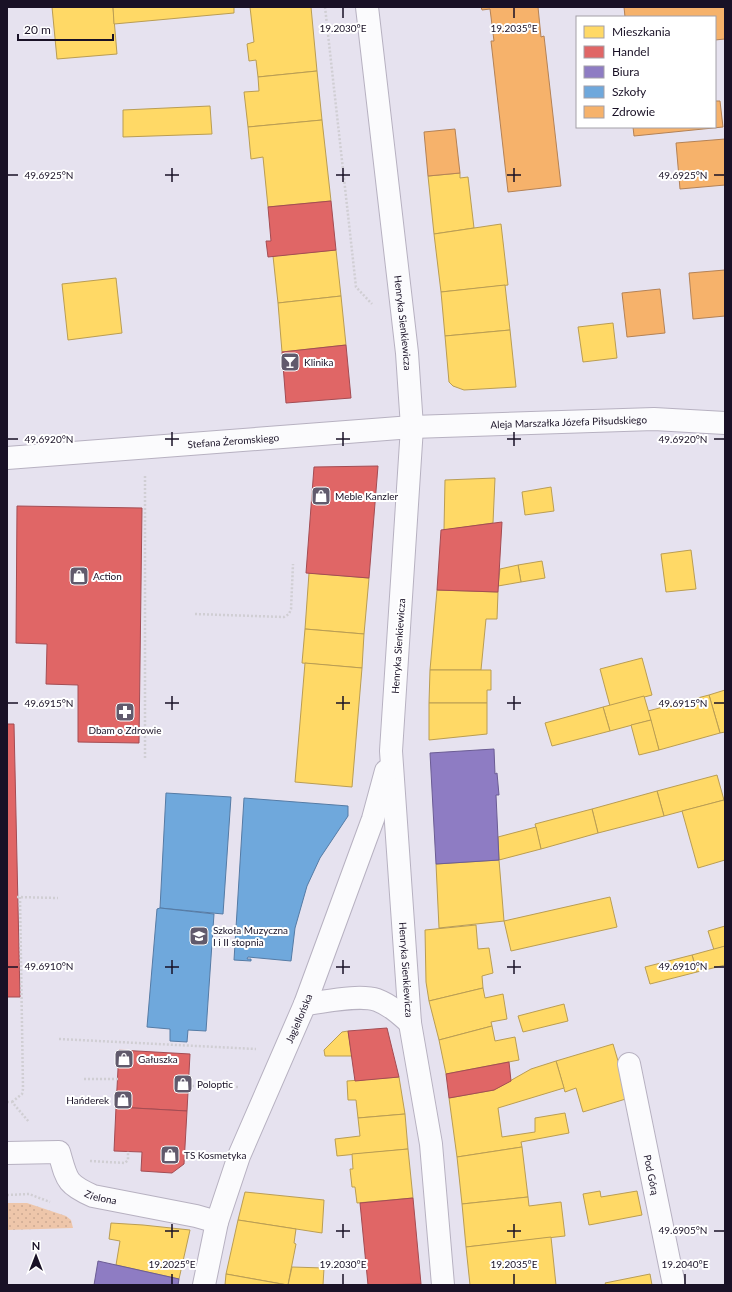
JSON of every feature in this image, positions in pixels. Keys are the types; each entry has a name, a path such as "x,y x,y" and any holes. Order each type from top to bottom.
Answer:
{"street":[{"name":"Henryka Sienkiewicza","path":"367,7 407,353 412,427 391,751 410,1023 431,1144 443,1285"},
{"name":"Aleja Marszałka Józefa Piłsudskiego","path":"412,427 654,419 725,423"},
{"name":"Stefana Żeromskiego","path":"7,458 412,427"},
{"name":"Jagiellońska","path":"204,1285 217,1222 239,1156 305,1004 373,819 391,751"},
{"path":"305,1004 357,998 376,1000 395,1009 410,1023"},
{"name":"Pod Górą","path":"629,1064 674,1285"},
{"name":"Zielona","path":"7,1153 59,1152 67,1179 78,1189 93,1196 196,1216 217,1222"}],"path":[{"path":"325,7 356,287"},
{"path":"145,475 145,760"},
{"path":"195,614 284,617 290,614 293,564"},
{"path":"7,1102 12,1102 22,1094 23,1089 19,897 58,898"},
{"path":"59,1039 179,1043 260,1049"},
{"path":"84,1079 118,1079"},
{"path":"188,1086 245,1087"},
{"path":"12,1102 29,1122"},
{"path":"88,1161 125,1163 128,1160 128,1151"}],"shaded area":[{"path":"7,1203 27,1203 66,1216 71,1220 73,1228 7,1230"}],"building: Mieszkania":[{"path":"52,7 113,7 117,54 57,59"},
{"path":"113,7 234,7 234,13 114,24"},
{"path":"250,7 311,7 317,71 258,77 256,60 249,61 247,44 254,42"},
{"path":"317,71 322,120 248,127 244,92 259,91 258,77"},
{"path":"210,106 212,134 123,137 123,110"},
{"path":"322,120 331,201 268,207 263,157 251,159 248,127"},
{"path":"460,173 460,178 468,177 474,228 434,234 428,176"},
{"path":"501,224 508,285 441,292 434,234"},
{"path":"336,250 341,296 278,303 273,256"},
{"path":"116,278 122,333 68,340 62,284"},
{"path":"505,285 510,330 445,336 441,292"},
{"path":"341,296 346,345 282,352 278,303"},
{"path":"613,323 617,358 583,362 578,327"},
{"path":"510,330 516,387 464,390 453,386 449,382 445,336"},
{"path":"495,478 493,523 444,530 445,480"},
{"path":"551,487 554,511 525,515 522,492"},
{"path":"691,550 696,589 666,592 661,554"},
{"path":"542,561 545,578 521,582 518,565"},
{"path":"518,565 521,582 498,586 500,569"},
{"path":"309,573 369,578 364,634 305,629"},
{"path":"437,590 498,592 497,619 486,619 481,670 430,670"},
{"path":"305,629 364,634 362,668 302,663"},
{"path":"642,658 652,695 610,706 600,669"},
{"path":"305,663 362,668 352,787 295,782"},
{"path":"430,670 491,670 491,690 487,690 487,703 429,703"},
{"path":"725,690 725,732 720,733 709,695"},
{"path":"709,695 720,733 659,750 648,711"},
{"path":"644,696 651,720 610,731 603,707"},
{"path":"429,703 487,703 487,734 429,740"},
{"path":"603,707 610,731 552,746 545,723"},
{"path":"651,720 659,750 639,755 631,725"},
{"path":"717,775 724,800 664,816 657,791"},
{"path":"657,791 664,816 598,833 592,809"},
{"path":"724,800 725,860 698,868 682,811"},
{"path":"592,809 598,833 541,849 535,824"},
{"path":"536,827 541,849 499,860 498,837"},
{"path":"499,860 504,921 439,928 436,864"},
{"path":"610,897 617,927 511,951 504,921"},
{"path":"476,925 478,949 489,948 493,973 482,976 483,988 429,1001 426,982 425,930"},
{"path":"725,926 725,946 714,950 708,931"},
{"path":"725,946 725,965 697,972 692,955"},
{"path":"692,955 697,972 650,984 645,967"},
{"path":"483,988 485,998 503,994 507,1019 491,1022 492,1026 439,1040 429,1001"},
{"path":"564,1004 568,1021 523,1032 518,1016"},
{"path":"492,1026 495,1041 515,1037 519,1060 446,1074 439,1040"},
{"path":"348,1031 352,1056 325,1056 324,1050 342,1032"},
{"path":"613,1044 629,1098 583,1112 576,1088 565,1092 556,1061"},
{"path":"556,1061 564,1088 498,1108 502,1137 535,1132 535,1118 565,1113 569,1133 521,1142 522,1147 457,1157 449,1098 494,1090 531,1069"},
{"path":"399,1077 405,1114 358,1118 356,1100 348,1100 347,1081"},
{"path":"405,1114 408,1149 337,1156 335,1139 360,1136 358,1118"},
{"path":"522,1147 528,1197 462,1204 457,1157"},
{"path":"408,1149 413,1198 357,1203 355,1187 352,1187 350,1169 353,1169 352,1154"},
{"path":"600,1191 601,1197 637,1191 642,1215 589,1225 583,1194"},
{"path":"245,1192 324,1200 322,1233 238,1220"},
{"path":"528,1197 529,1206 561,1202 565,1236 466,1247 462,1204"},
{"path":"238,1220 296,1229 294,1243 296,1244 288,1285 226,1274"},
{"path":"111,1223 190,1230 179,1279 116,1265 120,1241 109,1239"},
{"path":"551,1237 556,1285 470,1285 466,1247"},
{"path":"292,1267 324,1268 323,1285 288,1285"},
{"path":"226,1274 287,1285 225,1285"},
{"path":"650,1274 652,1285 606,1285 605,1283"}],"building: Handel":[{"path":"331,201 336,250 268,257 266,241 271,241 268,207"},
{"path":"346,345 351,398 286,403 282,352"},
{"path":"378,466 369,578 306,573 314,467"},
{"name":"Action","path":"17,506 142,508 139,743 78,742 78,685 46,684 47,644 16,643"},
{"path":"502,522 498,592 437,590 441,530"},
{"path":"7,724 14,724 20,997 7,997"},
{"path":"387,1028 399,1077 355,1081 348,1031"},
{"path":"119,1050 190,1054 187,1111 116,1107"},
{"path":"509,1062 511,1081 494,1090 449,1098 446,1074"},
{"path":"116,1107 187,1111 184,1164 172,1173 141,1171 142,1152 114,1151"},
{"path":"413,1198 421,1284 368,1285 360,1203"}],"building: Biura":[{"path":"494,749 495,774 497,773 499,795 496,795 499,860 436,864 430,753"},
{"path":"98,1261 179,1279 178,1285 94,1285"}],"building: Szkoły":[{"path":"166,793 231,797 223,914 160,908"},
{"path":"244,798 348,806 348,816 320,858 307,886 295,928 291,961 248,957 247,959 251,959 251,961 234,960"},
{"path":"160,908 214,914 206,1031 188,1030 187,1042 170,1041 170,1029 147,1027 157,909"}],"building: Zdrowie":[{"path":"481,7 538,7 541,37 544,36 561,186 508,192 491,41 494,41 490,9 482,10"},
{"path":"624,7 725,7 725,39 716,40 716,16 625,16"},
{"path":"716,101 720,101 723,127 716,128"},
{"path":"633,128 713,128 634,136"},
{"path":"455,129 460,173 428,176 424,132"},
{"path":"725,139 725,185 680,189 676,143"},
{"path":"725,270 725,316 693,319 689,273"},
{"path":"660,289 665,333 627,337 622,293"}],"place":[{"name":"Klinika","path":"290,362"},
{"name":"Meble Kanzler","path":"321,496"},
{"name":"Action","path":"79,576"},
{"name":"Dbam o Zdrowie","path":"125,712"},
{"name":"Szkoła Muzyczna I i II stopnia","path":"199,936"},
{"name":"Gałuszka","path":"124,1059"},
{"name":"Poloptic","path":"183,1084"},
{"name":"Hańderek","path":"123,1100"},
{"name":"TS Kosmetyka","path":"170,1155"}]}
